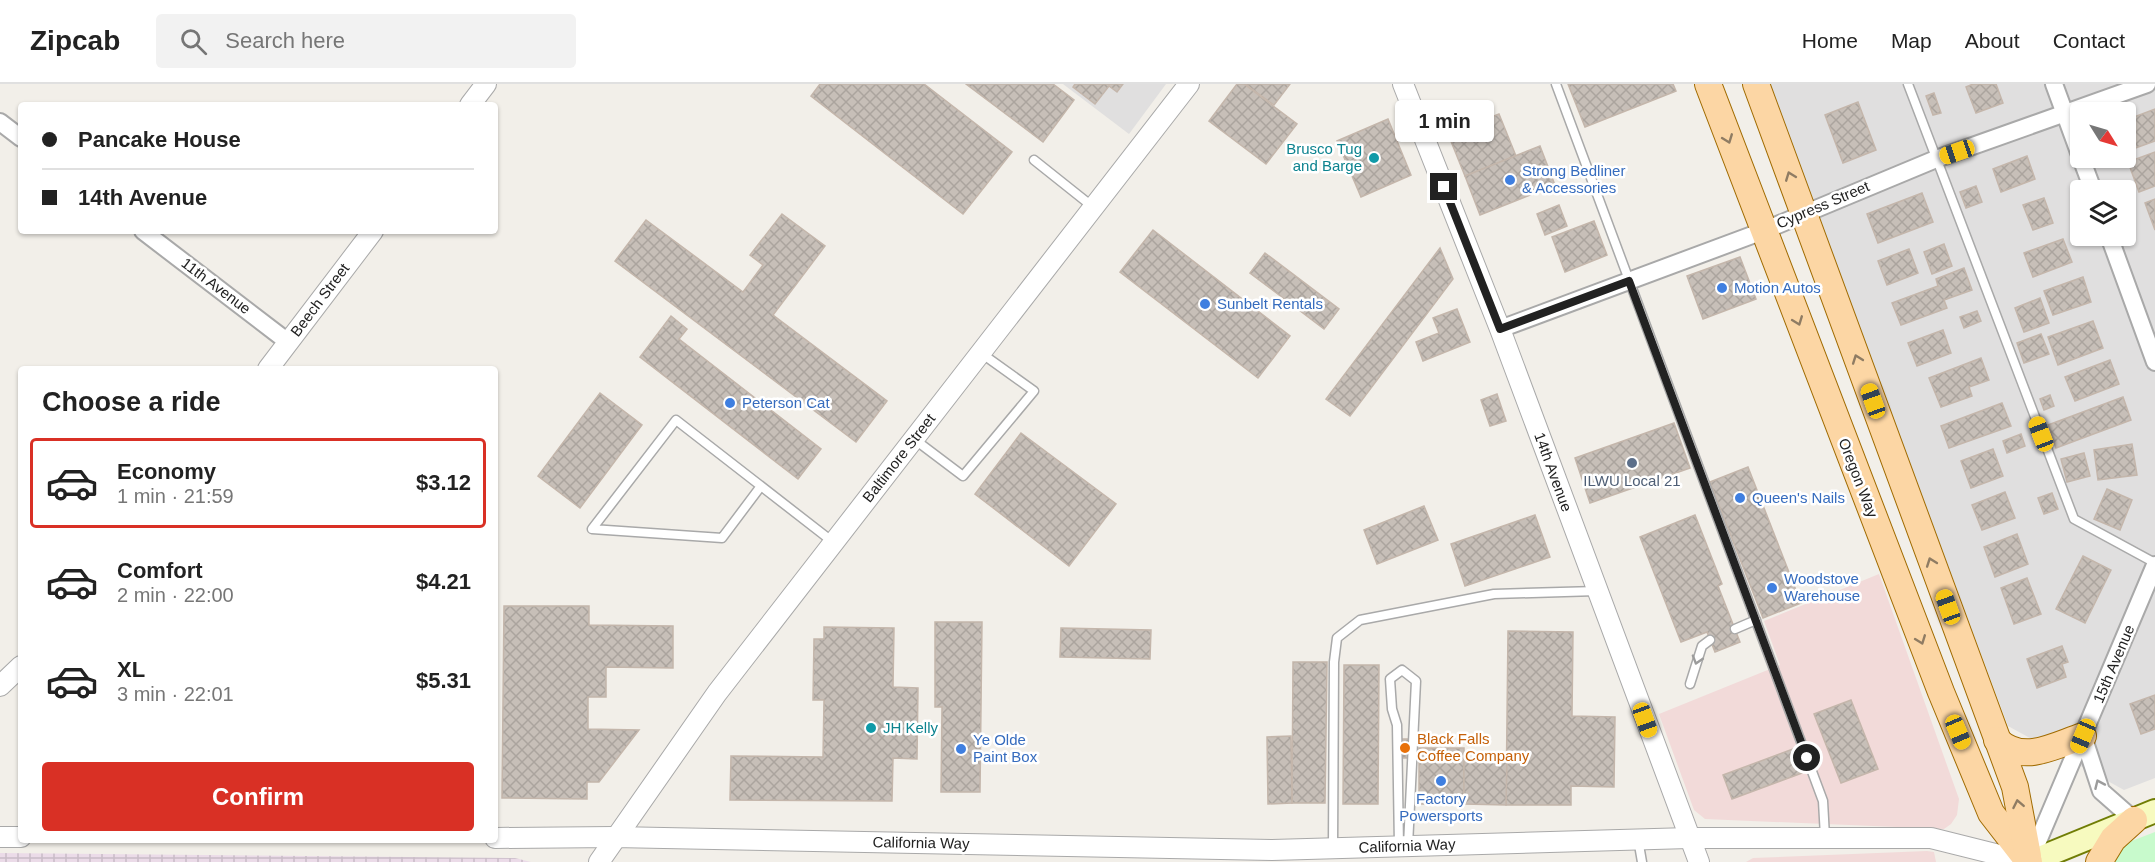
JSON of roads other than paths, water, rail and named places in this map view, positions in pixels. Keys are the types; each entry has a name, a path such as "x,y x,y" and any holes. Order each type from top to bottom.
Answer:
{"main road":[{"name":"Oregon Way","path":"1708,84 1941,692 1991,813 2029,862"},
{"path":"1756,84 2015,787 2029,862 2144,815"},
{"path":"1997,740 2015,753 2024,753 2083,736"},
{"path":"2099,862 2112,839 2144,815"}],"street":[{"path":"472,102 486,84"},
{"name":"14th Avenue","path":"1403,84 1500,329 1699,862"},
{"path":"2054,84 2070,125"},
{"name":"Cypress Street","path":"1500,329 1763,231 1936,159 2147,84"},
{"name":"Baltimore Street","path":"614,837 717,693 981,353 1184,86"},
{"path":"0,122 18,136"},
{"name":"11th Avenue","path":"147,234 288,342"},
{"name":"Beech Street","path":"270,366 371,234"},
{"path":"2113,246 2155,362"},
{"name":"15th Avenue","path":"2029,862 2155,564"},
{"path":"0,686 18,669"},
{"path":"2083,736 2101,791 2144,815"},
{"path":"0,837 18,837"},
{"path":"600,862 614,837"},
{"name":"California Way","path":"498,838 614,837 1274,856 1333,848 1638,839 1931,838 2029,862"}],"lane":[{"path":"1556,84 1823,801 1825,838"},
{"path":"1908,84 2074,519 2155,564"},
{"path":"1034,160 1093,207"},
{"path":"914,439 963,476 1034,391 981,353"},
{"path":"761,486 722,538 592,530 676,420 761,486 834,543"},
{"path":"1333,848 1336,638 1360,620 1494,594 1597,591"},
{"path":"1735,629 1756,620"},
{"path":"1690,684 1702,646 1710,640"},
{"path":"1402,670 1416,681 1403,846 1397,725 1392,709 1389,679 1402,670"},
{"path":"1638,839 1642,862"}],"place":[{"name":"Brusco Tug and Barge","path":"1374,158"},
{"name":"Strong Bedliner & Accessories","path":"1510,180"},
{"name":"Motion Autos","path":"1722,288"},
{"name":"Sunbelt Rentals","path":"1205,304"},
{"name":"Peterson Cat","path":"730,403"},
{"name":"ILWU Local 21","path":"1632,463"},
{"name":"Queen's Nails","path":"1740,498"},
{"name":"Woodstove Warehouse","path":"1772,588"},
{"name":"JH Kelly","path":"871,728"},
{"name":"Black Falls Coffee Company","path":"1405,748"},
{"name":"Ye Olde Paint Box","path":"961,749"},
{"name":"Factory Powersports","path":"1441,781"}]}
